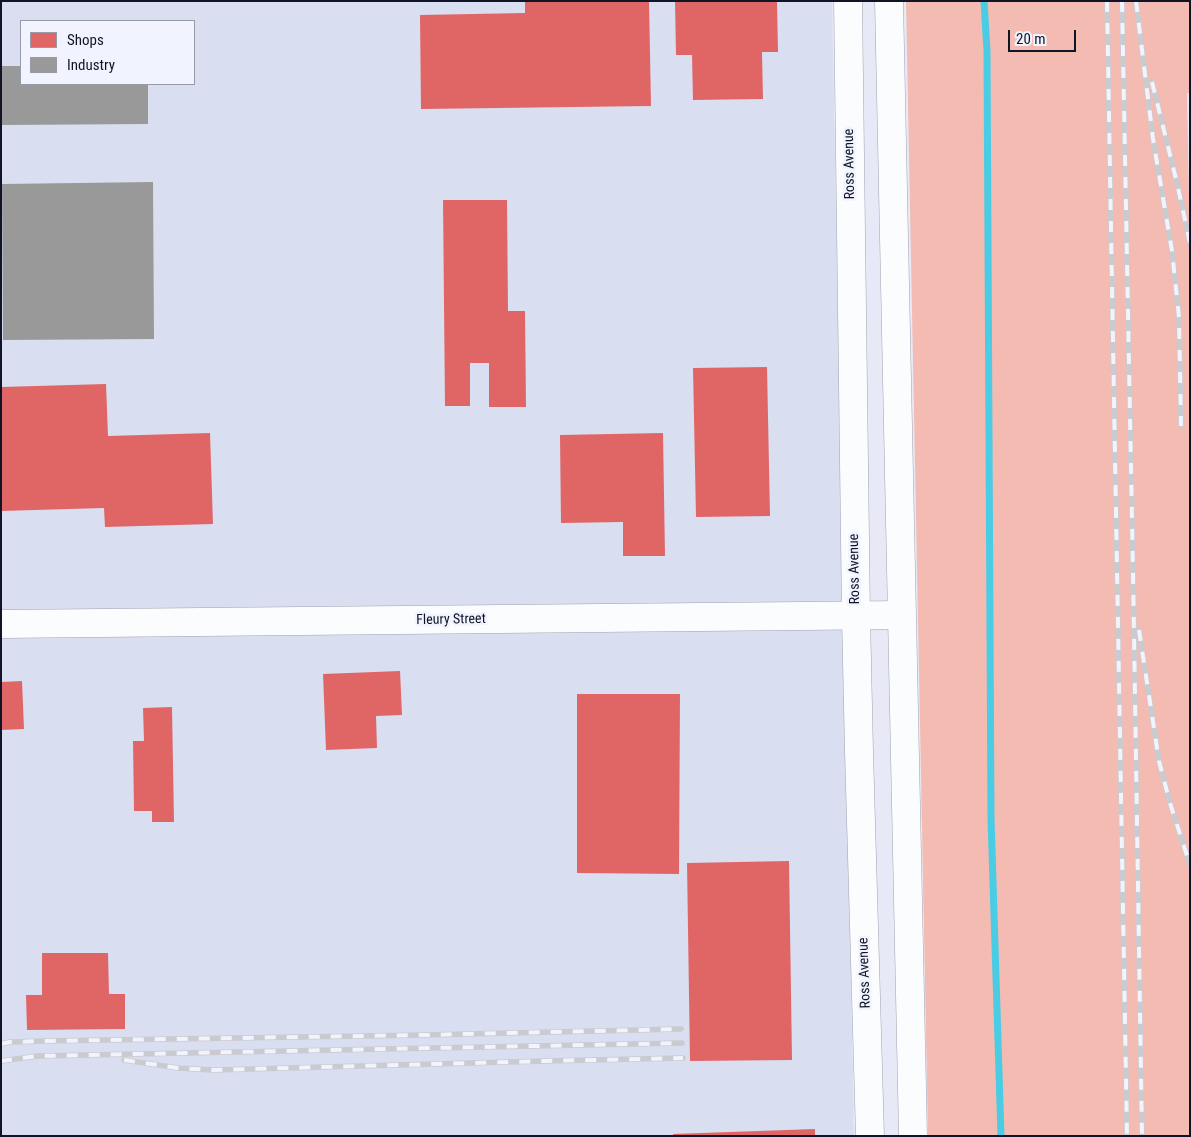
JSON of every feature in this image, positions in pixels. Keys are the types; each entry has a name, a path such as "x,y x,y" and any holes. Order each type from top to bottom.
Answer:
{"main road":[{"name":"Ross Avenue","path":"848,1 856,616 870,1136"},
{"path":"889,1 912,1136"},
{"name":"Fleury Street","path":"1,624 901,615"}],"shaded area":[{"path":"1,1 832,1 854,1136 1,1136"},
{"path":"906,1 1190,1 1190,93 1187,93 1190,246 1190,1136 928,1136"}],"building: Shops":[{"path":"525,1 649,1 651,106 421,109 420,15 525,13"},
{"path":"675,1 777,1 778,52 762,52 763,99 693,100 692,55 676,55"},
{"path":"443,200 507,200 508,311 525,311 526,407 489,407 489,363 470,363 470,406 445,406"},
{"path":"767,367 770,516 696,517 693,368"},
{"path":"106,384 108,436 210,433 213,524 105,527 104,508 1,511 1,387"},
{"path":"663,433 665,556 623,556 623,522 561,523 560,435"},
{"path":"400,671 402,715 376,716 377,748 326,750 323,674"},
{"path":"22,681 24,729 1,730 1,682"},
{"path":"577,694 680,694 679,874 577,873"},
{"path":"172,707 174,822 152,822 152,811 134,811 133,741 144,741 143,708"},
{"path":"789,861 792,1060 690,1061 687,863"},
{"path":"42,953 108,953 109,994 125,994 125,1029 27,1030 26,995 42,995"},
{"path":"815,1129 815,1136 673,1136 673,1134"}],"building: Industry":[{"path":"1,66 20,66 20,85 148,85 148,124 1,125"},
{"path":"153,182 154,339 3,340 2,184"}],"waterway":[{"path":"984,1 987,51 991,818 1001,1136"}],"railway":[{"path":"1107,1 1127,1136"},
{"path":"1122,1 1142,1136"},
{"path":"1136,1 1153,139 1172,251 1179,317 1181,426"},
{"path":"1152,82 1190,243"},
{"path":"1139,630 1159,761 1190,865"},
{"path":"1,1044 45,1041 681,1029"},
{"path":"1,1061 38,1056 682,1043"},
{"path":"124,1060 178,1068 213,1070 683,1058"}]}
